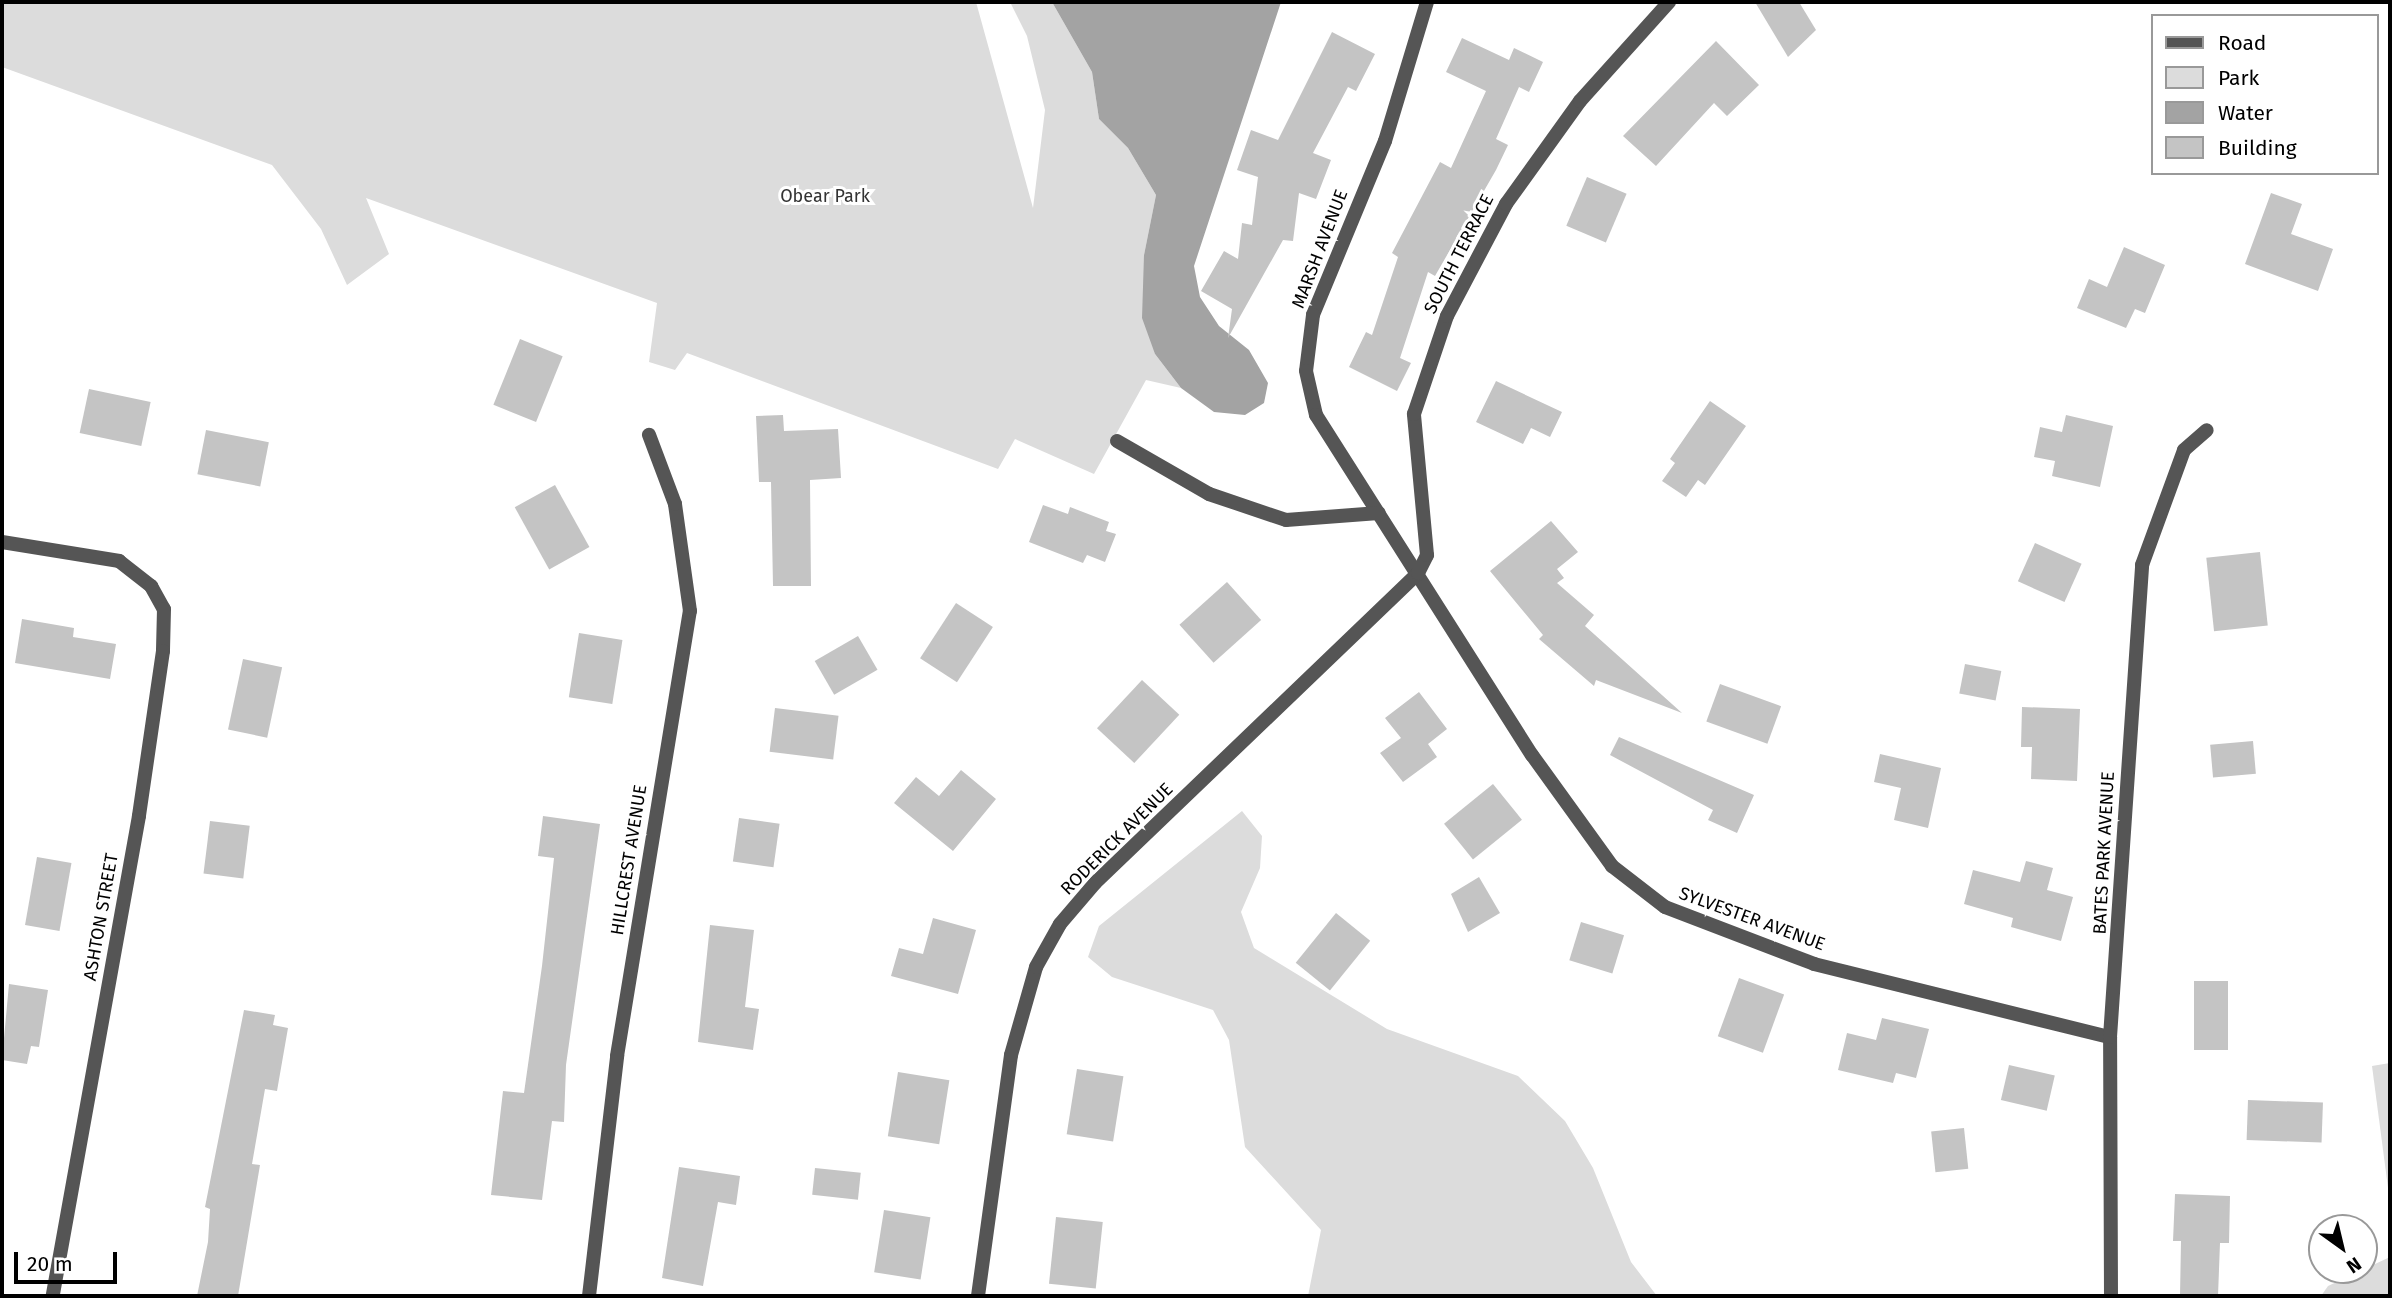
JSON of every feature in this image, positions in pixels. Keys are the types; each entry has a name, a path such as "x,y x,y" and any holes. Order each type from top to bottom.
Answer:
{"street":[{"name":"MARSH AVENUE","path":"1418,573 1316,415 1306,371 1313,315 1385,141 1427,2"},
{"name":"SOUTH TERRACE","path":"1418,573 1427,555 1413,414 1447,316 1506,204 1580,101 1670,2"},
{"name":"BATES PARK AVENUE","path":"2111,1296 2110,1037 2142,565 2184,450 2207,430"},
{"name":"HILLCREST AVENUE","path":"589,1296 617,1056 690,611 675,504 649,435"},
{"path":"1117,442 1209,494 1286,520 1379,513"},
{"name":"ASHTON STREET","path":"2,542 119,561 151,586 164,609 163,651 53,1296"},
{"name":"SYLVESTER AVENUE","path":"1418,573 1532,755 1612,866 1665,908 1814,964 2110,1037"},
{"name":"RODERICK AVENUE","path":"978,1296 1020,1010 1060,924 1105,873 1418,573"}],"green space":[{"name":"Obear Park","path":"2,2 976,2 1033,208 1045,110 1027,36 1010,2 1052,2 1092,72 1099,119 1128,148 1156,195 1144,255 1155,354 1181,388 1146,380 1094,474 1015,439 998,469 687,353 675,370 649,362 657,303 366,198 389,254 347,285 321,229 272,165 2,67"},
{"path":"1242,811 1262,836 1260,868 1241,912 1254,948 1387,1029 1518,1076 1565,1121 1593,1168 1631,1262 1657,1296 1308,1296 1321,1230 1245,1147 1229,1040 1213,1010 1112,977 1088,957 1099,926"},
{"path":"2390,1063 2390,1203 2372,1066"},
{"path":"2390,1257 2390,1296 2321,1296 2332,1284 2378,1284 2378,1263"}],"water":[{"path":"1052,2 1281,2 1194,266 1200,297 1219,326 1249,350 1268,383 1264,403 1245,415 1214,412 1181,388 1155,354 1142,318 1144,255 1156,195 1128,148 1099,119 1092,72"}],"building":[{"path":"1755,2 1799,2 1816,30 1788,57"},
{"path":"1332,32 1375,54 1356,91 1348,87 1313,153 1331,160 1316,199 1299,193 1293,241 1283,240 1228,338 1232,309 1201,291 1224,251 1238,259 1242,223 1252,225 1258,177 1237,170 1251,130 1278,140"},
{"path":"1462,38 1509,60 1514,48 1543,62 1529,92 1519,87 1496,139 1508,145 1496,170 1435,276 1428,272 1400,358 1411,363 1397,391 1349,367 1366,332 1372,335 1398,257 1392,253 1440,162 1451,168 1486,91 1446,72"},
{"path":"1716,41 1759,85 1727,116 1714,103 1656,166 1623,136"},
{"path":"1587,177 1627,194 1606,243 1566,226"},
{"path":"2271,193 2302,204 2291,234 2333,249 2318,291 2245,264"},
{"path":"2124,247 2165,265 2145,313 2135,309 2126,328 2077,308 2089,279 2107,287"},
{"path":"520,339 563,356 536,422 493,405"},
{"path":"1496,381 1562,412 1550,437 1531,428 1523,444 1476,422"},
{"path":"89,389 151,402 141,446 80,433"},
{"path":"1710,401 1746,426 1705,485 1698,480 1686,497 1662,481 1675,463 1670,459"},
{"path":"783,415 784,431 838,429 841,478 810,480 811,586 773,586 771,482 759,482 756,416"},
{"path":"2066,415 2113,426 2100,487 2052,476 2055,461 2034,457 2040,427 2062,432"},
{"path":"206,430 269,442 260,486 197,474"},
{"path":"555,485 589,547 549,569 515,507"},
{"path":"1043,505 1068,514 1070,507 1109,522 1106,531 1116,534 1105,562 1087,555 1083,563 1029,542"},
{"path":"1551,521 1578,552 1557,569 1564,578 1557,583 1594,615 1585,626 1682,713 1596,680 1594,686 1539,639 1543,635 1490,571"},
{"path":"2035,543 2082,564 2065,602 2018,581"},
{"path":"2260,552 2268,626 2214,631 2206,558"},
{"path":"1227,582 1261,620 1214,663 1179,625"},
{"path":"956,603 993,627 957,682 920,658"},
{"path":"22,619 74,628 73,637 116,644 110,679 15,663"},
{"path":"579,633 622,640 612,704 569,697"},
{"path":"858,636 878,670 834,695 815,661"},
{"path":"243,659 282,667 267,738 228,729"},
{"path":"1965,664 2001,671 1996,701 1959,693"},
{"path":"1142,680 1179,715 1134,763 1097,728"},
{"path":"1720,684 1781,706 1767,744 1706,722"},
{"path":"1419,692 1447,729 1428,744 1437,757 1403,782 1380,753 1401,738 1385,718"},
{"path":"2022,707 2080,709 2077,781 2031,779 2032,747 2021,747"},
{"path":"775,708 839,716 833,759 770,752"},
{"path":"1619,737 1754,795 1737,833 1708,820 1713,810 1610,755"},
{"path":"2253,741 2256,774 2213,778 2210,745"},
{"path":"1880,754 1941,768 1928,828 1894,820 1901,788 1874,782"},
{"path":"961,770 996,799 953,851 894,803 916,777 939,796"},
{"path":"1493,784 1522,820 1473,859 1444,824"},
{"path":"543,816 600,824 566,1065 564,1122 552,1121 542,1200 491,1195 503,1091 524,1093 542,966 554,858 538,856"},
{"path":"739,818 780,824 773,867 733,862"},
{"path":"210,821 250,826 243,878 204,874"},
{"path":"37,857 71,863 59,931 25,925"},
{"path":"2026,861 2053,868 2047,890 2073,897 2061,941 2011,927 2013,918 1964,904 1973,870 2020,882"},
{"path":"1479,877 1500,913 1468,932 1451,894"},
{"path":"1336,913 1370,941 1330,990 1296,963"},
{"path":"933,918 976,930 958,994 891,976 899,948 923,954"},
{"path":"1581,922 1624,935 1612,973 1569,960"},
{"path":"710,925 754,930 745,1007 759,1009 753,1050 698,1042"},
{"path":"1739,978 1784,994 1763,1053 1718,1036"},
{"path":"2194,981 2228,981 2228,1050 2194,1050"},
{"path":"9,984 48,990 39,1047 31,1046 27,1064 2,1060"},
{"path":"244,1010 275,1015 273,1025 288,1028 277,1091 265,1089 252,1164 260,1165 238,1296 197,1296 208,1242 210,1209 205,1207"},
{"path":"1882,1018 1929,1029 1916,1078 1896,1073 1893,1083 1838,1070 1847,1033 1876,1040"},
{"path":"2009,1065 2055,1076 2047,1111 2001,1100"},
{"path":"1077,1069 1123,1076 1113,1142 1067,1134"},
{"path":"898,1072 949,1080 939,1144 888,1136"},
{"path":"2248,1100 2323,1103 2322,1143 2247,1140"},
{"path":"1964,1128 1968,1169 1935,1172 1931,1131"},
{"path":"679,1167 740,1176 736,1205 718,1202 703,1286 662,1278"},
{"path":"815,1168 861,1173 858,1200 812,1195"},
{"path":"2175,1194 2230,1196 2229,1243 2220,1243 2218,1296 2180,1296 2181,1241 2173,1241"},
{"path":"884,1210 930,1217 921,1280 874,1272"},
{"path":"1056,1217 1103,1222 1096,1289 1049,1284"}]}
